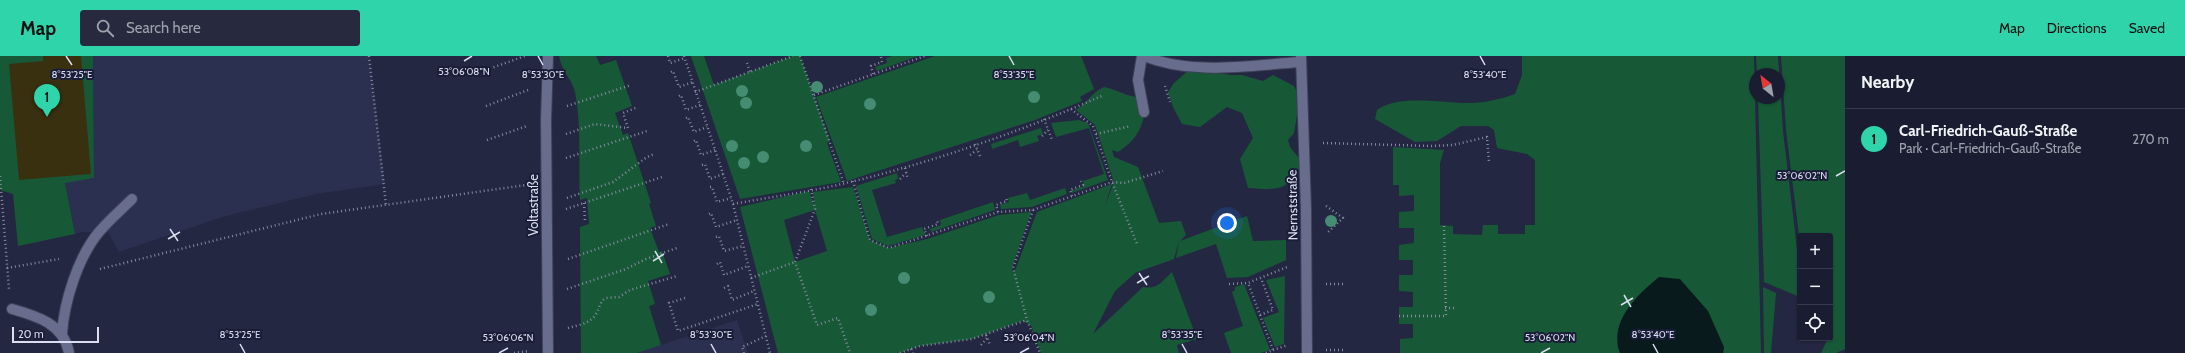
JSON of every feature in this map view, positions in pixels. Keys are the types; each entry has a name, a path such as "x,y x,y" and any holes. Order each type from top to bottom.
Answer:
{"street":[{"name":"Voltastraße","path":"548,56 546,120 548,353"},
{"path":"1144,112 1138,80 1143,56 1172,65 1221,67 1301,59"},
{"name":"Nernststraße","path":"1301,59 1304,144 1307,353"},
{"path":"69,353 62,334 63,315 83,257 99,232 132,199"},
{"path":"12,309 36,316 50,323 62,334"}],"path":[{"path":"369,56 386,205"},
{"path":"486,70 525,56"},
{"path":"668,56 670,63 685,57 733,204 770,353"},
{"path":"696,92 793,56"},
{"path":"800,56 844,184"},
{"path":"814,96 925,56"},
{"path":"873,74 871,66 882,62 881,57"},
{"path":"747,63 750,72"},
{"path":"671,72 673,71 679,87 692,82"},
{"path":"486,106 547,83"},
{"path":"576,104 631,85"},
{"path":"1165,86 1170,102"},
{"path":"733,204 844,184 905,168 1071,109 1104,94"},
{"path":"678,96 681,95 686,110 700,105"},
{"path":"579,130 595,124 628,128 623,113 638,107"},
{"path":"1071,109 1093,126 1112,182 1137,244"},
{"path":"686,118 688,117 694,132 707,127"},
{"path":"1044,119 1052,140"},
{"path":"487,140 546,120"},
{"path":"1096,134 1133,125"},
{"path":"579,154 647,130"},
{"path":"1042,136 1048,130"},
{"path":"1304,144 1349,143 1432,146 1453,145 1488,136 1490,162"},
{"path":"694,141 696,140 701,155 715,150"},
{"path":"975,144 980,156"},
{"path":"970,155 977,150"},
{"path":"580,194 619,179 640,162 654,154"},
{"path":"702,165 705,164 710,179 723,174"},
{"path":"905,168 908,179"},
{"path":"853,182 870,240 889,248 998,212 1033,210 1112,182 1124,183 1163,171"},
{"path":"900,179 906,173"},
{"path":"0,176 7,268 12,309"},
{"path":"580,204 662,176"},
{"path":"1072,196 1070,190 1083,185 1081,181"},
{"path":"7,268 69,257 83,257 89,260 94,270 152,258 321,214 546,182"},
{"path":"710,187 712,187 717,202 731,198"},
{"path":"810,189 816,209 795,262 817,325 838,318 850,353"},
{"path":"998,212 996,205 1007,201 1006,198"},
{"path":"584,203 585,222"},
{"path":"1033,210 1013,268 1027,320 1040,353"},
{"path":"709,214 711,213 716,228 737,220"},
{"path":"927,236 924,229 938,224 937,220"},
{"path":"580,255 670,224"},
{"path":"1399,316 1446,316 1444,225"},
{"path":"716,237 719,236 724,251 743,246"},
{"path":"580,284 626,269 646,259 677,248"},
{"path":"1228,284 1248,283 1306,258"},
{"path":"716,264 720,262 724,275 748,266"},
{"path":"751,278 795,262"},
{"path":"581,325 593,318 600,305 606,298 619,297 630,290 677,276"},
{"path":"1260,315 1273,310 1261,278"},
{"path":"1248,283 1273,350 1266,353"},
{"path":"724,288 728,286 732,300 754,291"},
{"path":"685,298 669,303 678,331 758,304"},
{"path":"1445,308 1455,308"},
{"path":"900,353 911,349 987,336 1027,320"},
{"path":"744,353 742,347 766,336"},
{"path":"981,345 987,336"},
{"path":"987,336 990,345"},
{"path":"911,349 913,353"}],"shaded area":[{"path":"93,56 369,56 385,184 316,194 222,217 119,252 108,232 82,232 75,234 65,182 94,178"},
{"path":"1659,277 1680,279 1708,311 1724,347 1723,353 1620,353 1617,342 1621,320 1634,301"},
{"path":"737,320 748,353 637,353"}],"green space":[{"path":"0,56 93,56 94,178 65,183 75,234 18,246 13,194 0,190"},
{"path":"559,56 596,56 600,65 616,60 632,106 615,113 623,135 628,133 651,203 649,204 656,226 650,228 659,252 662,251 670,274 648,281 655,304 649,306 661,345 637,353 581,353 580,227 589,224 587,198 580,200 579,132 575,92 572,83 562,67"},
{"path":"691,56 704,56 714,85 793,56 800,56 830,141 827,143 841,182 740,199"},
{"path":"893,56 918,56 877,71 875,67 887,63 886,58"},
{"path":"935,56 1081,56 1094,89 1080,97 1082,101 1035,120 847,181 816,97"},
{"path":"1522,56 1754,56 1754,68 1749,68 1749,104 1755,104 1761,353 1723,353 1724,347 1617,345 1620,353 1400,353 1400,339 1413,338 1413,324 1399,324 1399,307 1413,307 1413,292 1399,291 1399,275 1413,275 1413,260 1399,260 1399,245 1414,243 1414,228 1399,228 1399,212 1414,211 1414,195 1399,196 1399,185 1393,185 1393,147 1444,150 1440,163 1440,225 1453,226 1453,234 1482,235 1483,225 1498,225 1498,234 1525,234 1525,225 1535,225 1535,160 1527,154 1497,148 1494,130 1488,126 1461,126 1437,141 1415,142 1375,119 1377,110 1386,105 1397,102 1423,100 1473,103 1494,100 1515,94 1522,75"},
{"path":"1756,56 1778,56 1779,68 1757,68"},
{"path":"1781,56 1845,56 1845,349 1836,353 1821,353 1827,341 1833,341 1833,233 1799,233 1786,130 1784,104 1785,68 1782,68"},
{"path":"1191,68 1230,75 1242,75 1263,81 1273,75 1294,86 1297,92 1298,109 1294,133 1288,140 1290,147 1302,162 1297,172 1287,184 1275,189 1248,188 1240,159 1253,138 1242,113 1227,107 1200,127 1182,124 1173,107 1168,92 1174,83"},
{"path":"1104,87 1136,97 1144,117 1142,123 1138,133 1128,145 1118,152 1112,150 1114,157 1138,167 1159,223 1181,221 1186,235 1180,241 1247,216 1253,241 1286,240 1286,260 1248,277 1227,278 1216,244 1176,258 1179,241 1174,259 1135,273 1115,291 1093,334 1143,287 1148,288 1156,286 1172,272 1197,339 1177,345 1179,353 1041,353 1031,325 1022,321 972,339 920,346 900,353 778,353 740,207 809,191 815,207 813,192 853,187 870,240 889,248 927,239 999,215 1031,212 1012,268 1013,273 1037,212 1112,184 1104,208 1114,182 1095,125 1076,110","holes":["815,210 827,251 795,262 784,220"]},
{"path":"1758,104 1781,104 1797,249 1797,296 1764,282"},
{"path":"1079,120 1088,123 1108,180 1072,193 1071,191 1084,186 1083,181 1104,174 1089,128 1056,137 1051,123"},
{"path":"1041,128 1043,134 1037,136 1039,141 1020,147 1018,140 992,149 991,144"},
{"path":"897,173 898,179 895,180 896,183 872,190 887,237 922,227 925,235 888,246 872,239 856,186"},
{"path":"1065,188 1067,194 1032,207 1001,209 1000,205 1009,202 1008,198 1027,193 1030,200"},
{"path":"993,202 995,210 931,232 930,229 941,225 940,220"},
{"path":"1285,276 1284,344 1275,347 1263,318 1279,312 1266,280"},
{"path":"1244,284 1270,350 1261,353 1231,353 1224,333 1243,326 1232,292 1235,290 1235,287"},
{"path":"1763,287 1776,293 1771,353 1764,353"}],"sand":[{"path":"43,56 81,56 91,174 19,180 9,64 43,61"}],"place":[{"name":"Carl-Friedrich-Gauß-Straße","path":"47,117"}]}
